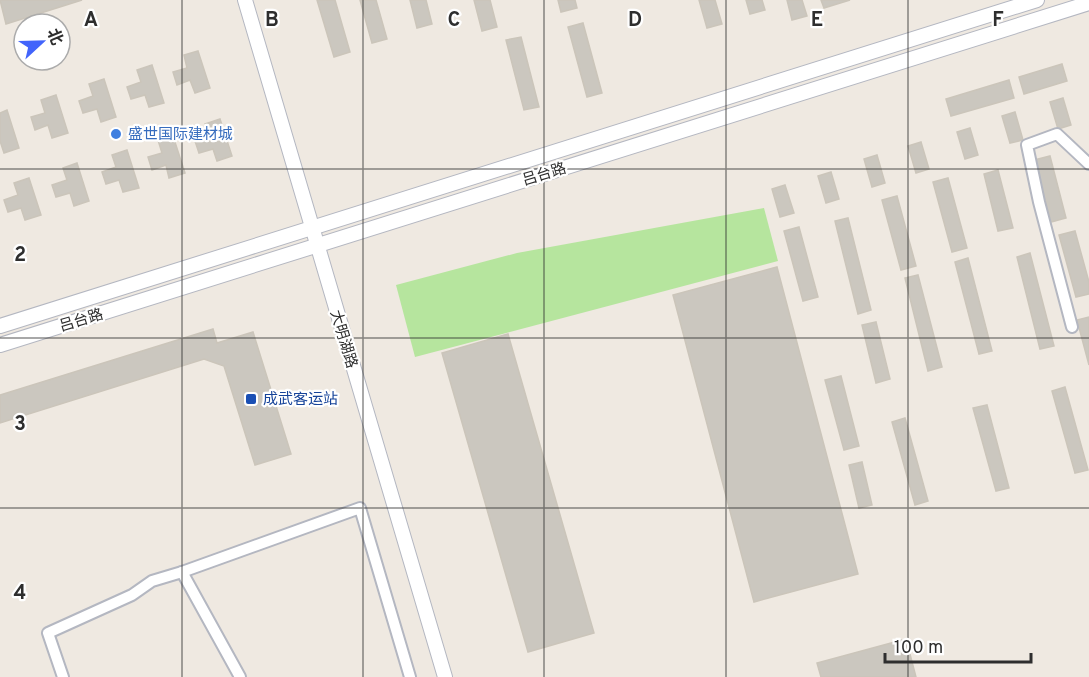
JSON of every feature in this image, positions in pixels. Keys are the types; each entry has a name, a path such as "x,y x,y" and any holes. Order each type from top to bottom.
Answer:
{"main road":[{"name":"大明湖路","path":"245,0 445,677"},
{"name":"吕台路","path":"0,326 1037,0"},
{"name":"吕台路","path":"0,345 1089,3"}],"street":[{"path":"1072,327 1038,202 1027,145 1057,134 1089,164"},
{"path":"63,677 48,633 132,595 152,581 360,508 410,677"},
{"path":"182,572 240,677"}],"green space":[{"path":"764,208 778,261 415,357 396,285 517,253"}],"building":[{"path":"0,0 82,0 44,12 12,12 12,22 6,24"},
{"path":"317,0 335,0 350,52 334,57"},
{"path":"360,0 376,0 387,39 372,43"},
{"path":"410,0 426,0 432,24 417,28"},
{"path":"474,0 490,0 497,27 482,31"},
{"path":"558,0 575,0 577,8 561,12"},
{"path":"699,0 715,0 722,24 707,28"},
{"path":"746,0 762,0 765,10 750,14"},
{"path":"787,0 802,0 807,16 792,20"},
{"path":"821,0 850,0 824,8"},
{"path":"583,23 602,93 587,97 568,27"},
{"path":"521,37 539,107 524,110 506,40"},
{"path":"198,51 210,88 195,93 190,80 177,85 173,72 187,68 184,55"},
{"path":"1062,64 1067,81 1024,94 1019,77"},
{"path":"152,65 164,103 149,107 145,95 131,99 127,87 141,82 137,70"},
{"path":"104,79 116,117 101,122 97,109 83,113 79,101 93,96 89,84"},
{"path":"1009,80 1014,98 951,116 946,99"},
{"path":"56,95 68,133 52,138 48,125 35,130 31,117 45,113 41,100"},
{"path":"1063,98 1071,125 1058,129 1050,102"},
{"path":"7,110 19,148 4,153 0,141 0,113"},
{"path":"1015,112 1023,140 1010,143 1002,116"},
{"path":"220,119 232,156 217,161 213,149 199,153 195,141 209,136 205,124"},
{"path":"970,128 978,155 965,159 957,132"},
{"path":"173,136 185,173 169,178 166,165 152,170 148,157 162,153 158,140"},
{"path":"921,142 929,169 916,173 908,146"},
{"path":"127,150 139,188 123,192 119,180 106,184 102,172 116,167 112,155"},
{"path":"877,155 885,183 872,187 864,159"},
{"path":"1050,156 1066,218 1051,222 1034,160"},
{"path":"77,163 89,201 74,206 70,193 56,197 52,185 67,180 63,168"},
{"path":"998,170 1013,228 998,231 984,174"},
{"path":"831,172 839,199 826,203 818,176"},
{"path":"29,178 41,215 25,220 21,208 8,212 4,200 18,195 14,183"},
{"path":"948,178 967,248 952,252 933,182"},
{"path":"785,185 794,213 780,217 772,189"},
{"path":"897,196 916,266 901,270 882,200"},
{"path":"848,218 871,310 858,314 835,221"},
{"path":"799,227 818,297 803,301 784,231"},
{"path":"1075,231 1089,282 1089,294 1076,297 1059,235"},
{"path":"1030,253 1054,346 1040,349 1017,257"},
{"path":"968,258 992,351 979,354 955,262"},
{"path":"777,267 858,574 754,602 673,295"},
{"path":"918,275 942,367 928,371 905,278"},
{"path":"1089,317 1089,365 1077,320"},
{"path":"876,322 890,379 876,383 862,325"},
{"path":"213,329 217,343 253,332 291,454 255,465 224,366 204,359 0,423 0,395"},
{"path":"508,334 594,633 528,652 442,353"},
{"path":"841,376 859,446 844,450 825,380"},
{"path":"1065,387 1088,470 1075,473 1052,391"},
{"path":"987,405 1009,488 996,491 973,408"},
{"path":"905,418 928,501 915,505 892,422"},
{"path":"862,462 872,505 859,508 849,465"},
{"path":"906,639 916,677 821,677 817,663"}],"place":[{"name":"盛世国际建材城","path":"116,134"},
{"name":"成武客运站","path":"251,399"}]}
